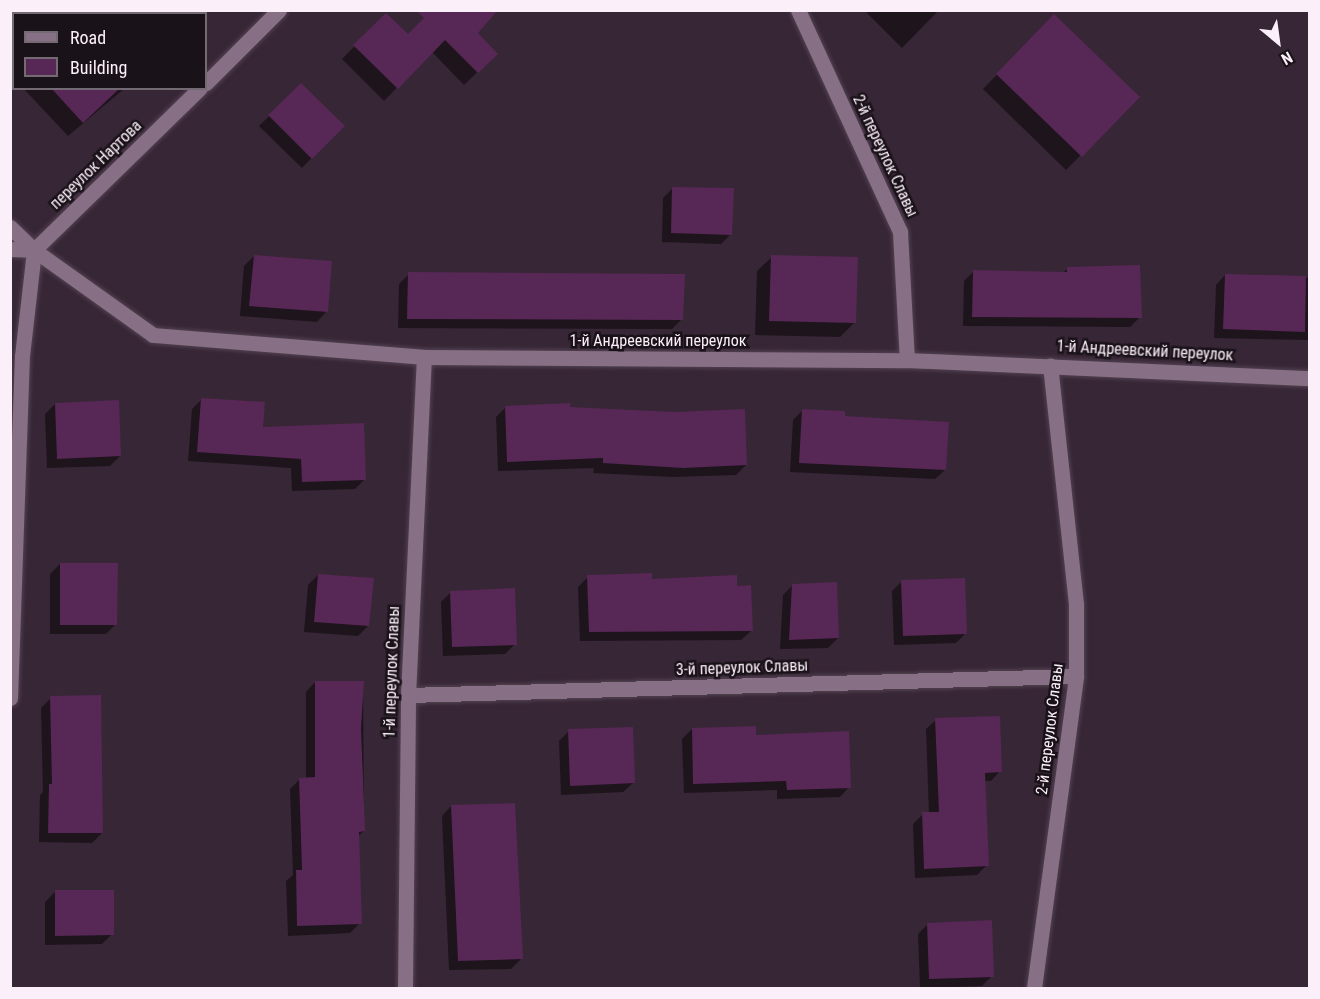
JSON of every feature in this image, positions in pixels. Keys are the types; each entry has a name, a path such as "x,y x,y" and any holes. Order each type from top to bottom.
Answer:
{"street":[{"path":"207,82 279,10"},
{"name":"2-й переулок Славы","path":"798,10 900,232 907,360"},
{"name":"переулок Нартова","path":"34,250 198,90"},
{"name":"1-й Андреевский переулок","path":"10,227 34,250 153,335 424,357 907,360 1310,378"},
{"path":"10,249 34,250 22,356 10,698"},
{"name":"1-й переулок Славы","path":"405,988 408,696 424,357"},
{"name":"2-й переулок Славы","path":"1034,988 1076,676 1076,604 1050,365"},
{"name":"3-й переулок Славы","path":"408,696 1076,676"}],"building":[{"path":"416,10 498,10 478,33 498,54 478,73 445,40 398,89 353,45 386,13 408,34 424,18"},
{"path":"1054,14 1140,97 1082,157 996,74"},
{"path":"301,83 345,126 312,159 268,115"},
{"path":"53,90 118,90 83,123"},
{"path":"672,187 734,188 732,235 671,233"},
{"path":"254,255 332,261 328,312 249,306"},
{"path":"771,255 858,257 856,323 769,321"},
{"path":"1140,265 1142,318 972,317 973,270 1067,272 1067,267"},
{"path":"408,272 685,274 683,320 407,319"},
{"path":"1225,274 1306,276 1305,332 1223,329"},
{"path":"201,398 265,402 263,427 364,423 366,480 302,482 301,459 197,452"},
{"path":"119,400 121,456 57,459 55,403"},
{"path":"570,403 570,407 675,412 745,409 747,465 683,468 603,463 603,458 507,462 505,406"},
{"path":"802,409 845,411 845,416 949,422 946,470 799,463"},
{"path":"60,563 118,563 117,625 60,625"},
{"path":"652,573 652,579 737,575 737,586 751,585 753,631 589,632 587,575"},
{"path":"318,574 374,578 369,626 314,622"},
{"path":"965,578 967,634 903,636 901,580"},
{"path":"837,582 839,638 789,640 792,584"},
{"path":"515,588 517,645 452,647 450,591"},
{"path":"315,681 364,681 361,728 365,831 359,832 362,924 297,926 296,870 302,870 299,778 315,777"},
{"path":"101,695 103,833 48,833 49,784 52,784 50,696"},
{"path":"1000,716 1002,772 985,773 989,866 924,869 922,812 939,812 935,718"},
{"path":"756,726 756,735 849,731 851,788 787,790 786,781 693,784 692,728"},
{"path":"633,727 635,783 570,786 568,729"},
{"path":"515,803 523,959 458,961 451,805"},
{"path":"55,890 114,890 114,935 55,936"},
{"path":"992,920 994,977 929,979 927,923"}]}
